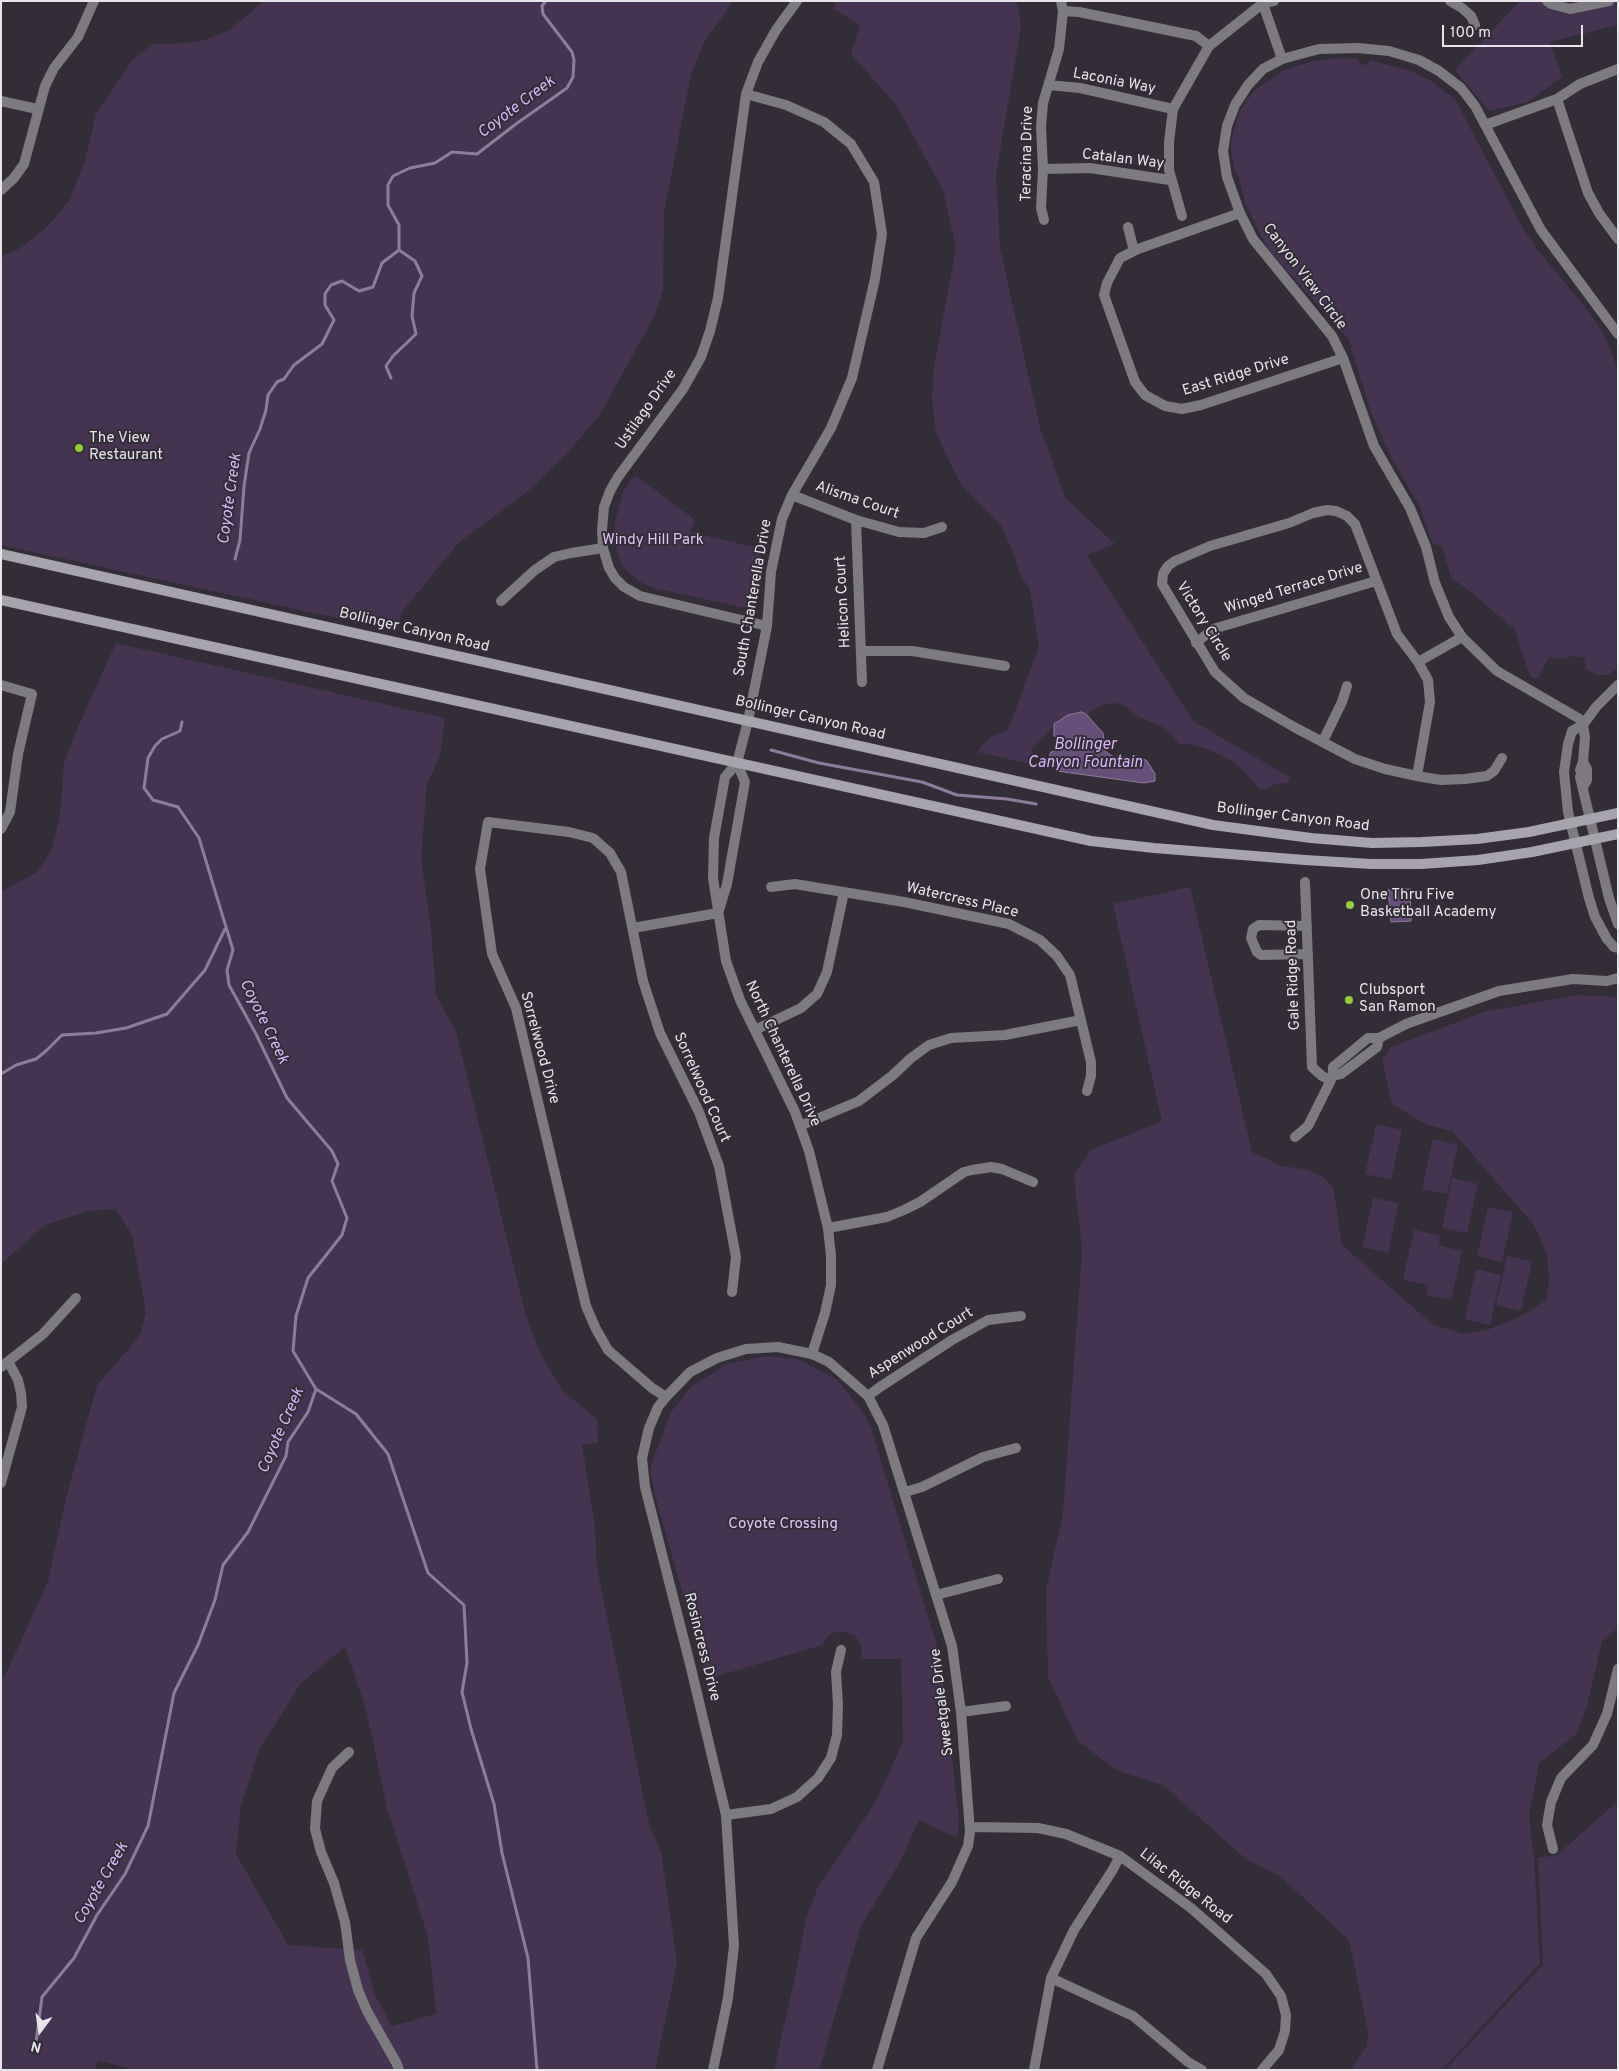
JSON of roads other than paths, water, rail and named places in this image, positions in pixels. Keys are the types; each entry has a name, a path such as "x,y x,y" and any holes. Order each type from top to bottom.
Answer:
{"main road":[{"name":"Bollinger Canyon Road","path":"1,554 1213,825 1258,832 1372,843 1422,842 1477,839 1571,824 1618,813"},
{"path":"1,600 1033,830 1091,841 1154,848 1352,863 1422,864 1478,860 1618,834"}],"street":[{"path":"1,190 14,178 24,164 45,86 54,68 78,37 94,1"},
{"name":"Ustilago Drive","path":"767,626 640,596 624,587 609,568 603,548 602,530 604,507 610,491 618,477 682,389 700,357 710,331 718,298 746,94 758,62 776,30 797,1"},
{"path":"1182,216 1170,180 1169,142 1173,109 1209,46 1262,3 1274,1"},
{"path":"1450,1 1466,12 1475,25"},
{"path":"1547,1 1551,4 1570,9 1609,1"},
{"path":"1262,3 1282,59"},
{"path":"1062,6 1079,12 1196,36 1209,46"},
{"name":"Teracina Drive","path":"1044,220 1041,208 1043,169 1041,127 1043,103 1059,49 1062,6"},
{"name":"Canyon View Circle","path":"1584,724 1497,671 1462,637 1449,617 1436,583 1426,547 1410,508 1374,446 1343,358 1332,336 1254,239 1240,213 1227,177 1224,151 1227,126 1235,105 1248,85 1263,70 1282,59 1319,49 1358,48 1389,51 1418,60 1439,71 1461,88 1475,106 1541,230 1618,334"},
{"path":"1485,125 1556,99 1580,84 1618,69"},
{"name":"Laconia Way","path":"1049,85 1080,88 1173,109"},
{"name":"South Chanterella Drive","path":"746,94 786,105 824,122 851,144 874,182 882,234 875,279 852,378 831,428 792,495 782,519 771,572 767,626 748,721"},
{"path":"1556,99 1588,192 1599,213 1618,239"},
{"path":"1,101 38,110"},
{"name":"Catalan Way","path":"1043,169 1090,168 1170,180"},
{"name":"East Ridge Drive","path":"1240,213 1134,251 1120,258 1107,283 1104,295 1135,382 1145,395 1165,406 1182,409 1201,405 1343,358"},
{"path":"1128,227 1134,251"},
{"name":"Alisma Court","path":"792,495 856,520 899,532 924,533 942,527"},
{"name":"Victory Circle","path":"1326,510 1336,511 1347,516 1355,524 1397,634 1418,662 1428,680 1430,702 1417,776 1385,769 1355,759 1244,698 1215,672 1196,642 1162,584 1163,574 1168,566 1175,561 1210,546 1326,510"},
{"name":"Helicon Court","path":"856,520 862,682"},
{"path":"501,601 535,570 554,558 603,548"},
{"name":"Winged Terrace Drive","path":"1196,642 1213,629 1287,609 1376,581"},
{"path":"1418,662 1462,637"},
{"path":"862,651 912,651 1005,666"},
{"path":"1,685 32,694 18,754 10,812 1,829"},
{"path":"1618,685 1596,707 1584,724 1572,731 1564,761 1564,786 1571,824 1595,917 1607,939 1614,947 1618,948"},
{"path":"1323,742 1342,702 1347,686"},
{"name":"North Chanterella Drive","path":"748,721 737,763 725,777 714,838 713,878 726,961 740,1000 786,1091 800,1126 811,1159 828,1228 831,1249 831,1285 825,1313 812,1354"},
{"path":"1584,724 1585,737 1581,774 1589,820 1608,898 1618,924"},
{"path":"1417,776 1441,780 1465,780 1487,776 1494,771 1502,758"},
{"name":"North Chanterella Drive","path":"718,913 727,884 744,782 737,763"},
{"name":"Sorrelwood Drive","path":"633,928 621,872 610,853 593,838 569,832 488,822 480,869 492,954 516,1008 586,1306 608,1350 652,1388 666,1397"},
{"name":"Gale Ridge Road","path":"1304,882 1312,1067 1322,1076 1332,1078"},
{"name":"Watercress Place","path":"771,887 795,884 1009,924 1040,940 1057,956 1070,975 1091,1062 1091,1076 1087,1091"},
{"path":"755,1030 801,1008 820,989 828,972 844,892"},
{"path":"633,928 718,913"},
{"path":"1307,926 1259,925 1253,929 1251,938 1257,952 1261,955 1308,954"},
{"name":"Sorrelwood Court","path":"633,928 644,981 660,1033 699,1112 719,1166 736,1258 732,1292"},
{"path":"1295,1137 1308,1126 1332,1078 1341,1074 1377,1047 1379,1038 1406,1024 1499,992 1573,979 1608,982 1618,978"},
{"path":"800,1126 859,1101 872,1093 915,1055 930,1045 950,1038 1005,1035 1081,1020"},
{"path":"828,1228 888,1217 920,1202 964,1172 972,1170 991,1167 1033,1182"},
{"path":"1,1483 22,1407 22,1393 18,1380 5,1365 42,1334 76,1298"},
{"name":"Aspenwood Court","path":"868,1396 928,1356 988,1320 1021,1316"},
{"name":"Rosincress Drive","path":"713,2070 728,1998 734,1946 726,1815 690,1664 644,1487 642,1458 649,1428 658,1407 690,1372 717,1358 746,1349 778,1347 812,1354"},
{"name":"Sweetgale Drive","path":"812,1354 829,1362 868,1396 883,1425 952,1646 961,1712 971,1827 968,1846 952,1882 916,1938 877,2070"},
{"path":"904,1492 922,1487 983,1457 1016,1448"},
{"path":"936,1594 998,1579"},
{"path":"726,1815 771,1809 797,1797 818,1778 831,1758 837,1735 836,1672 841,1650"},
{"path":"1554,1848 1548,1825 1551,1802 1561,1778 1593,1746 1607,1714 1618,1668"},
{"path":"961,1712 1006,1706"},
{"path":"349,1752 332,1768 317,1801 315,1829 334,1883 345,1922 350,1960 358,1990 367,2011 399,2070"},
{"name":"Lilac Ridge Road","path":"971,1827 1038,1828 1066,1834 1120,1856 1192,1908 1266,1974 1281,1996 1286,2015 1285,2031 1279,2050 1262,2070"},
{"path":"1034,2070 1051,1978 1074,1930 1120,1856"},
{"path":"1051,1978 1133,2016 1188,2062 1202,2070"}],"water":[{"name":"Bollinger Canyon Fountain","path":"1081,712 1086,714 1103,733 1102,749 1118,758 1142,758 1147,761 1155,774 1155,781 1144,783 1057,771 1047,762 1051,752 1069,745 1054,736 1054,724 1068,715"},
{"path":"1410,889 1411,921 1391,922 1388,890"}],"waterway":[{"name":"Coyote Creek","path":"399,250 399,225 388,205 388,185 393,176 410,168 435,163 452,152 477,154 567,88 573,77 574,60 572,52 543,14 542,6 546,1"},
{"path":"391,378 386,366 393,356 416,334 412,316 414,293 422,276 415,261 399,250"},
{"name":"Coyote Creek","path":"235,559 240,540 244,486 249,453 260,429 268,395 277,382 284,379 294,365 322,344 334,320 325,305 325,294 331,285 342,281 359,291 373,287 382,263 399,250"},
{"name":"Coyote Creek","path":"182,722 180,731 162,739 148,758 144,788 153,800 178,807 199,838 233,950 227,970 229,985 256,1034 287,1098 332,1151 338,1164 332,1181 347,1218 342,1235 308,1278 296,1316 293,1351 316,1389 356,1414 388,1454 428,1573 464,1605 467,1663 462,1692 471,1729 494,1804 502,1853 528,1958 537,2070"},
{"path":"771,750 819,763 922,782 957,795 1007,799 1036,804"},
{"path":"1,1074 16,1065 36,1059 62,1035 96,1033 126,1028 167,1014 205,970 225,929"},
{"name":"Coyote Creek","path":"35,2050 42,1997 74,1958 97,1915 125,1874 148,1826 174,1693 198,1645 215,1600 223,1565 248,1532 286,1456 288,1442 308,1412 316,1389"}],"place":[{"name":"The View Restaurant","path":"79,448"},
{"name":"One Thru Five Basketball Academy","path":"1350,905"},
{"name":"Clubsport San Ramon","path":"1349,1000"}],"park label":[{"name":"Windy Hill Park","path":"653,541"},
{"name":"Coyote Crossing","path":"783,1525"}]}
